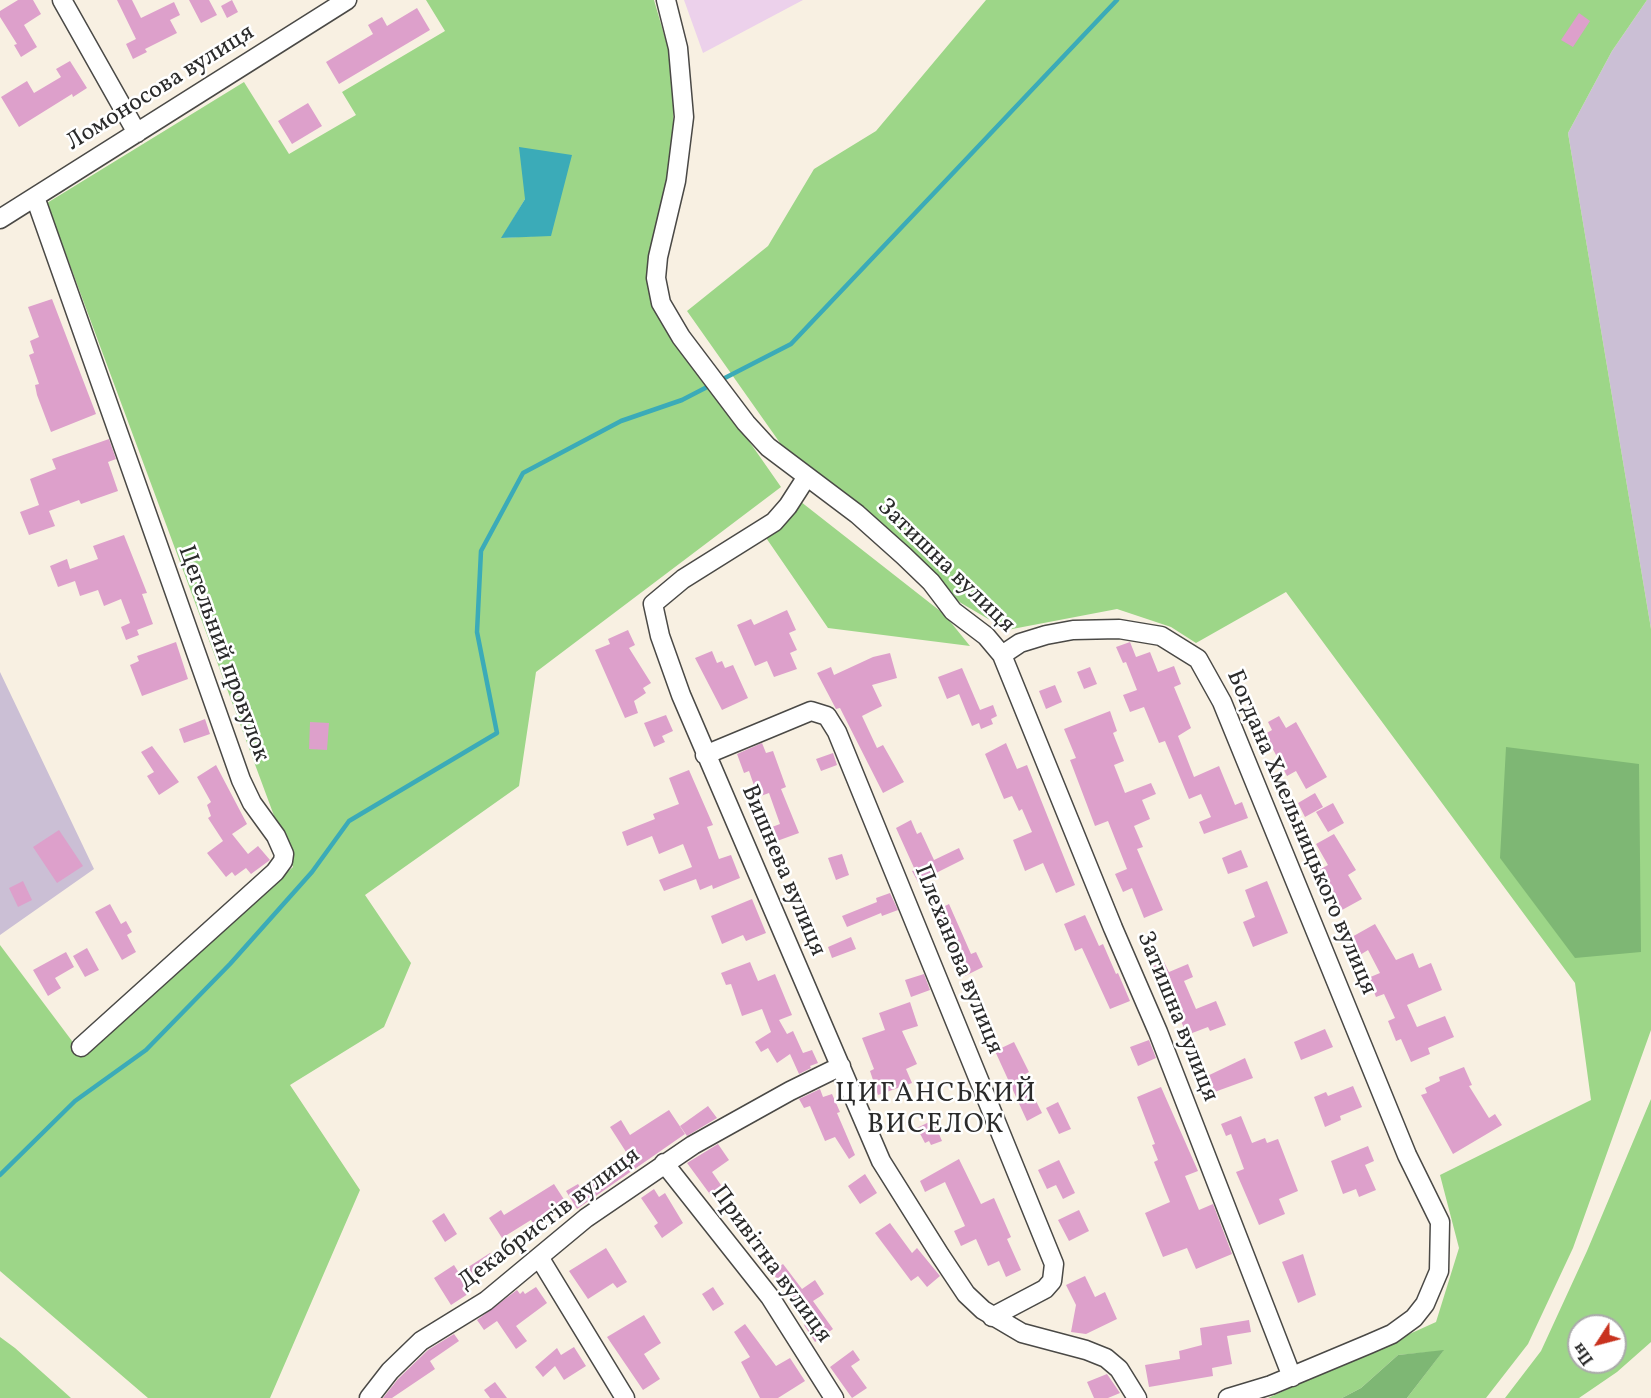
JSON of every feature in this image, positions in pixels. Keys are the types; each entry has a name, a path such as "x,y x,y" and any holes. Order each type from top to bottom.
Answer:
{"street":[{"path":"62,0 137,132"},
{"name":"Ломоносова вулиця","path":"0,219 347,0"},
{"name":"Затишна вулиця","path":"666,0 678,48 684,117 681,156 656,278 661,303 689,348 746,423 781,459 857,514 917,567 953,611 986,636 1002,655 1104,907 1158,1032 1292,1377"},
{"name":"Цегельний провулок","path":"35,196 241,780 252,804 276,836 284,854 283,861 275,872 81,1047"},
{"name":"Вишнева вулиця","path":"806,478 788,507 774,522 683,579 653,604 663,645 705,755 891,1180 966,1293 992,1317 1035,1338 1086,1350 1106,1359 1119,1369 1137,1398"},
{"name":"Богдана Хмельницького вулиця","path":"1002,655 1020,643 1046,635 1090,629 1119,629 1161,636 1198,658 1222,702 1407,1155 1440,1222 1440,1261 1430,1293 1419,1313 1399,1330 1292,1377 1228,1398"},
{"name":"Плеханова вулиця","path":"705,755 811,711 826,716 837,732 1054,1264 1052,1281 1046,1289 992,1317"},
{"name":"Декабристів вулиця","path":"369,1398 390,1371 421,1341 476,1308 586,1218 664,1163 790,1090 841,1066"},
{"name":"Привітна вулиця","path":"664,1163 770,1297 834,1398"},
{"path":"539,1257 625,1398"}],"shaded area":[{"path":"684,0 803,0 703,53"},
{"path":"1647,0 1651,0 1651,629 1568,133 1612,51"},
{"path":"0,672 94,869 0,935"}],"green space":[{"path":"426,0 654,0 674,69 673,157 654,305 781,487 536,672 519,786 365,895 411,963 384,1027 290,1085 360,1190 270,1398 148,1398 0,1271 0,945 81,1053 293,867 47,203 244,82 289,154 356,115 342,92 445,31","holes":["525,199 551,235 502,238"]},
{"path":"986,0 1647,0 1612,51 1568,133 1651,629 1651,1030 1573,1248 1528,1344 1486,1398 1407,1398 1443,1351 1398,1355 1361,1388 1342,1398 1268,1398 1436,1322 1459,1248 1440,1175 1591,1100 1575,983 1286,592 1196,643 1171,627 1117,609 1007,630 961,603 797,467 687,311 768,246 814,169 876,131"},
{"path":"796,498 944,614 970,646 828,628 760,529"},
{"path":"1506,747 1639,764 1641,952 1575,958 1500,858"},
{"path":"1651,1099 1651,1342 1627,1363 1627,1314 1567,1314 1567,1374 1614,1374 1579,1398 1505,1398 1541,1351 1587,1251"},
{"path":"0,1337 15,1348 71,1398 0,1398"},
{"path":"1444,1350 1407,1398 1342,1398 1361,1388 1398,1355"}],"water":[{"path":"519,147 572,155 551,236 501,238 525,199"}],"building":[{"path":"18,0 33,0 41,14 24,25 37,47 21,57 14,45 17,44 0,17 0,11"},
{"path":"117,0 132,0 141,18 174,2 180,15 170,20 177,33 145,49 147,52 133,59 126,44 136,39"},
{"path":"189,0 209,0 217,15 201,23"},
{"path":"232,0 238,12 227,18 221,6"},
{"path":"417,8 430,30 339,84 326,62 373,34 368,25 382,17 387,26"},
{"path":"1579,13 1590,21 1573,47 1561,40"},
{"path":"70,61 87,88 73,97 72,94 19,127 1,97 27,81 34,93 61,77 56,69"},
{"path":"308,103 322,126 292,144 278,121"},
{"path":"52,299 96,414 51,432 37,395 35,385 39,384 29,355 34,353 30,341 39,337 28,307"},
{"path":"109,439 116,459 108,462 118,491 81,504 79,500 49,511 55,526 29,535 20,512 39,505 30,479 56,469 52,459"},
{"path":"124,535 147,593 142,594 153,624 137,630 139,635 126,640 121,627 130,623 121,599 104,606 98,590 80,596 75,581 58,587 50,566 67,559 70,569 98,559 93,546"},
{"path":"787,610 796,630 789,633 797,650 790,653 797,669 774,677 767,661 755,666 737,625 751,619 754,625"},
{"path":"628,630 635,645 629,648 651,683 643,688 646,693 634,701 638,713 625,718 595,650 610,644 608,639"},
{"path":"176,642 188,679 142,696 130,665 139,661 137,656"},
{"path":"1130,642 1136,657 1150,652 1158,672 1174,666 1181,684 1174,687 1191,728 1178,736 1194,777 1219,766 1235,805 1242,802 1248,818 1204,834 1199,822 1211,817 1201,794 1189,799 1165,741 1159,743 1144,707 1130,712 1123,695 1137,690 1126,662 1123,663 1116,647"},
{"path":"712,651 717,663 722,661 725,668 733,665 748,698 722,710 695,658"},
{"path":"890,653 897,678 872,685 882,706 862,716 877,748 883,745 904,782 883,793 840,708 836,709 817,673 831,667 834,675 873,657"},
{"path":"1090,667 1097,684 1084,689 1077,672"},
{"path":"962,668 980,710 993,705 997,716 991,719 993,724 981,729 979,723 972,726 959,694 947,699 938,677"},
{"path":"1055,685 1062,702 1046,709 1039,691"},
{"path":"1110,711 1117,731 1113,733 1124,761 1114,765 1125,793 1151,783 1156,794 1142,800 1150,819 1134,826 1143,847 1137,849 1163,910 1144,918 1132,888 1123,892 1115,874 1127,869 1108,821 1095,826 1070,760 1076,758 1064,729"},
{"path":"666,715 673,731 662,736 665,742 654,747 644,723"},
{"path":"1279,716 1286,728 1296,722 1327,777 1306,789 1296,771 1287,776 1265,734 1272,730 1268,722"},
{"path":"205,719 210,734 184,743 179,729"},
{"path":"310,722 329,723 327,750 309,749"},
{"path":"762,743 766,753 773,751 786,787 781,789 799,833 777,841 772,827 780,824 769,793 758,797 749,771 744,773 737,754"},
{"path":"1006,743 1017,769 1027,765 1075,885 1056,893 1043,863 1025,871 1013,840 1032,832 1022,809 1019,811 1012,796 1004,799 985,754"},
{"path":"152,746 179,782 159,795 147,776 154,772 141,752"},
{"path":"833,753 837,765 821,771 816,759"},
{"path":"216,765 247,824 232,834 248,854 258,846 270,860 251,874 246,868 235,876 232,872 226,877 207,853 223,841 208,818 211,816 207,805 211,802 197,777"},
{"path":"689,770 713,825 707,827 719,859 731,855 740,878 713,889 712,885 700,890 696,879 664,891 659,880 692,867 683,844 659,854 652,836 627,846 622,832 655,819 653,814 679,804 669,778"},
{"path":"1315,793 1323,807 1305,817 1298,803"},
{"path":"1333,803 1344,823 1328,832 1316,812"},
{"path":"911,820 917,834 921,832 934,860 959,848 964,859 918,882 896,828"},
{"path":"59,830 83,866 57,883 33,847"},
{"path":"1334,834 1356,870 1348,875 1362,899 1342,910 1317,871 1328,865 1316,844"},
{"path":"1241,850 1248,867 1228,874 1222,858"},
{"path":"842,854 849,875 836,880 828,858"},
{"path":"23,881 32,900 18,907 9,888"},
{"path":"1267,881 1288,933 1253,947 1243,922 1255,917 1245,890"},
{"path":"890,893 898,910 882,916 881,913 847,927 842,916 877,902 876,898"},
{"path":"752,899 766,933 746,941 743,935 722,944 711,916"},
{"path":"110,904 121,924 126,921 132,932 127,935 136,952 122,960 95,912"},
{"path":"949,904 971,954 976,952 983,967 965,976 931,913"},
{"path":"1085,915 1099,946 1103,944 1130,1001 1110,1009 1082,948 1075,951 1064,924"},
{"path":"1375,924 1396,960 1413,953 1419,968 1431,963 1442,990 1407,1005 1417,1027 1445,1016 1454,1037 1428,1048 1430,1054 1411,1062 1401,1039 1396,1041 1388,1021 1395,1018 1384,994 1376,997 1368,978 1380,973 1368,950 1360,955 1350,938"},
{"path":"851,937 856,949 832,958 828,947"},
{"path":"87,948 99,970 85,977 73,956"},
{"path":"66,952 74,967 55,978 61,988 48,996 33,970"},
{"path":"750,962 758,981 775,974 792,1015 779,1020 787,1034 793,1031 803,1053 812,1050 818,1063 810,1066 811,1068 799,1074 790,1054 777,1063 768,1048 761,1052 755,1042 771,1032 762,1009 742,1016 731,984 726,985 721,973"},
{"path":"1164,962 1169,972 1188,964 1193,977 1184,981 1196,1009 1216,1001 1226,1025 1210,1031 1208,1027 1187,1035 1174,1005 1169,1006 1151,967"},
{"path":"924,974 930,990 911,997 905,980"},
{"path":"910,1002 918,1026 902,1031 917,1064 906,1069 912,1083 878,1095 870,1071 874,1069 862,1038 885,1030 879,1013"},
{"path":"1325,1029 1333,1047 1301,1060 1294,1042"},
{"path":"1149,1040 1156,1058 1138,1066 1130,1047"},
{"path":"1014,1042 1029,1072 1023,1075 1042,1113 1027,1121 995,1051"},
{"path":"1245,1058 1253,1078 1209,1094 1203,1078"},
{"path":"1464,1067 1472,1085 1469,1086 1489,1118 1495,1114 1502,1125 1453,1154 1421,1095 1427,1093 1425,1088 1440,1081 1439,1077"},
{"path":"1353,1086 1362,1107 1340,1116 1341,1120 1325,1127 1314,1097 1326,1092 1328,1096"},
{"path":"1161,1087 1198,1171 1185,1176 1199,1210 1213,1204 1232,1254 1196,1269 1187,1248 1163,1257 1145,1213 1170,1202 1154,1162 1158,1160 1152,1145 1155,1144 1137,1097"},
{"path":"820,1089 823,1097 832,1094 840,1112 837,1113 855,1155 849,1159 835,1137 825,1141 810,1106 804,1108 799,1099"},
{"path":"1058,1102 1071,1129 1059,1134 1046,1108"},
{"path":"708,1106 717,1118 687,1136 680,1126"},
{"path":"669,1110 685,1134 577,1209 566,1191 578,1184 580,1187 628,1155 610,1127 621,1120 630,1135"},
{"path":"1241,1116 1252,1143 1265,1138 1267,1143 1278,1139 1298,1191 1279,1199 1285,1214 1259,1225 1236,1172 1244,1169 1231,1134 1226,1136 1221,1124"},
{"path":"933,1120 942,1141 931,1145 929,1141 925,1143 917,1128"},
{"path":"718,1144 729,1160 712,1172 723,1188 712,1197 687,1163"},
{"path":"1368,1146 1374,1161 1365,1165 1376,1190 1359,1197 1356,1189 1343,1194 1331,1161"},
{"path":"959,1159 981,1204 994,1198 1011,1237 1007,1239 1021,1270 1006,1277 999,1261 988,1266 976,1239 961,1246 954,1231 965,1226 945,1182 925,1192 920,1181"},
{"path":"1059,1160 1075,1193 1063,1199 1056,1185 1047,1189 1038,1170"},
{"path":"865,1174 877,1193 860,1204 848,1186"},
{"path":"554,1184 565,1201 534,1225 531,1220 502,1238 489,1218 501,1210 504,1215"},
{"path":"654,1189 659,1197 665,1193 683,1223 662,1238 654,1226 658,1223 641,1198"},
{"path":"1079,1210 1089,1231 1069,1241 1058,1220"},
{"path":"444,1213 457,1234 445,1242 432,1221"},
{"path":"890,1223 912,1253 917,1248 940,1276 927,1287 918,1276 911,1281 875,1233"},
{"path":"606,1248 627,1282 617,1288 613,1283 588,1299 569,1271"},
{"path":"490,1253 498,1266 467,1286 471,1292 451,1305 434,1278 454,1265 459,1273"},
{"path":"1303,1254 1316,1295 1298,1303 1282,1262"},
{"path":"783,1264 802,1289 815,1280 824,1294 813,1301 833,1329 815,1342 792,1300 772,1272"},
{"path":"1085,1276 1095,1297 1105,1292 1117,1319 1086,1334 1071,1332 1076,1305 1066,1285"},
{"path":"536,1287 547,1303 516,1326 527,1341 516,1349 497,1321 484,1330 477,1320 517,1290 520,1294 523,1291 525,1294"},
{"path":"713,1287 724,1304 713,1311 702,1294"},
{"path":"644,1315 661,1343 644,1354 660,1379 643,1390 607,1337"},
{"path":"1249,1320 1251,1332 1227,1336 1232,1364 1212,1368 1213,1376 1149,1387 1145,1365 1180,1359 1179,1351 1202,1345 1200,1328"},
{"path":"745,1324 776,1366 790,1358 805,1381 778,1398 760,1398 741,1362 750,1357 734,1332"},
{"path":"454,1334 459,1341 430,1361 435,1369 392,1398 383,1398 398,1379 428,1350"},
{"path":"574,1347 586,1366 564,1380 555,1366 543,1377 535,1367 557,1348 561,1355"},
{"path":"853,1350 860,1360 851,1366 867,1388 852,1398 830,1367"},
{"path":"1107,1374 1120,1393 1108,1398 1094,1398 1087,1382"},
{"path":"495,1382 507,1398 490,1398 484,1390"}],"waterway":[{"path":"719,381 791,344 1117,0"},
{"path":"0,1175 75,1101 146,1050 230,964 312,872 349,821 497,733 477,632 481,551 523,473 621,421 682,400 711,385"}],"district":[{"name":"ЦИГАНСЬКИЙ ВИСЕЛОК","path":"936,1112"}]}
